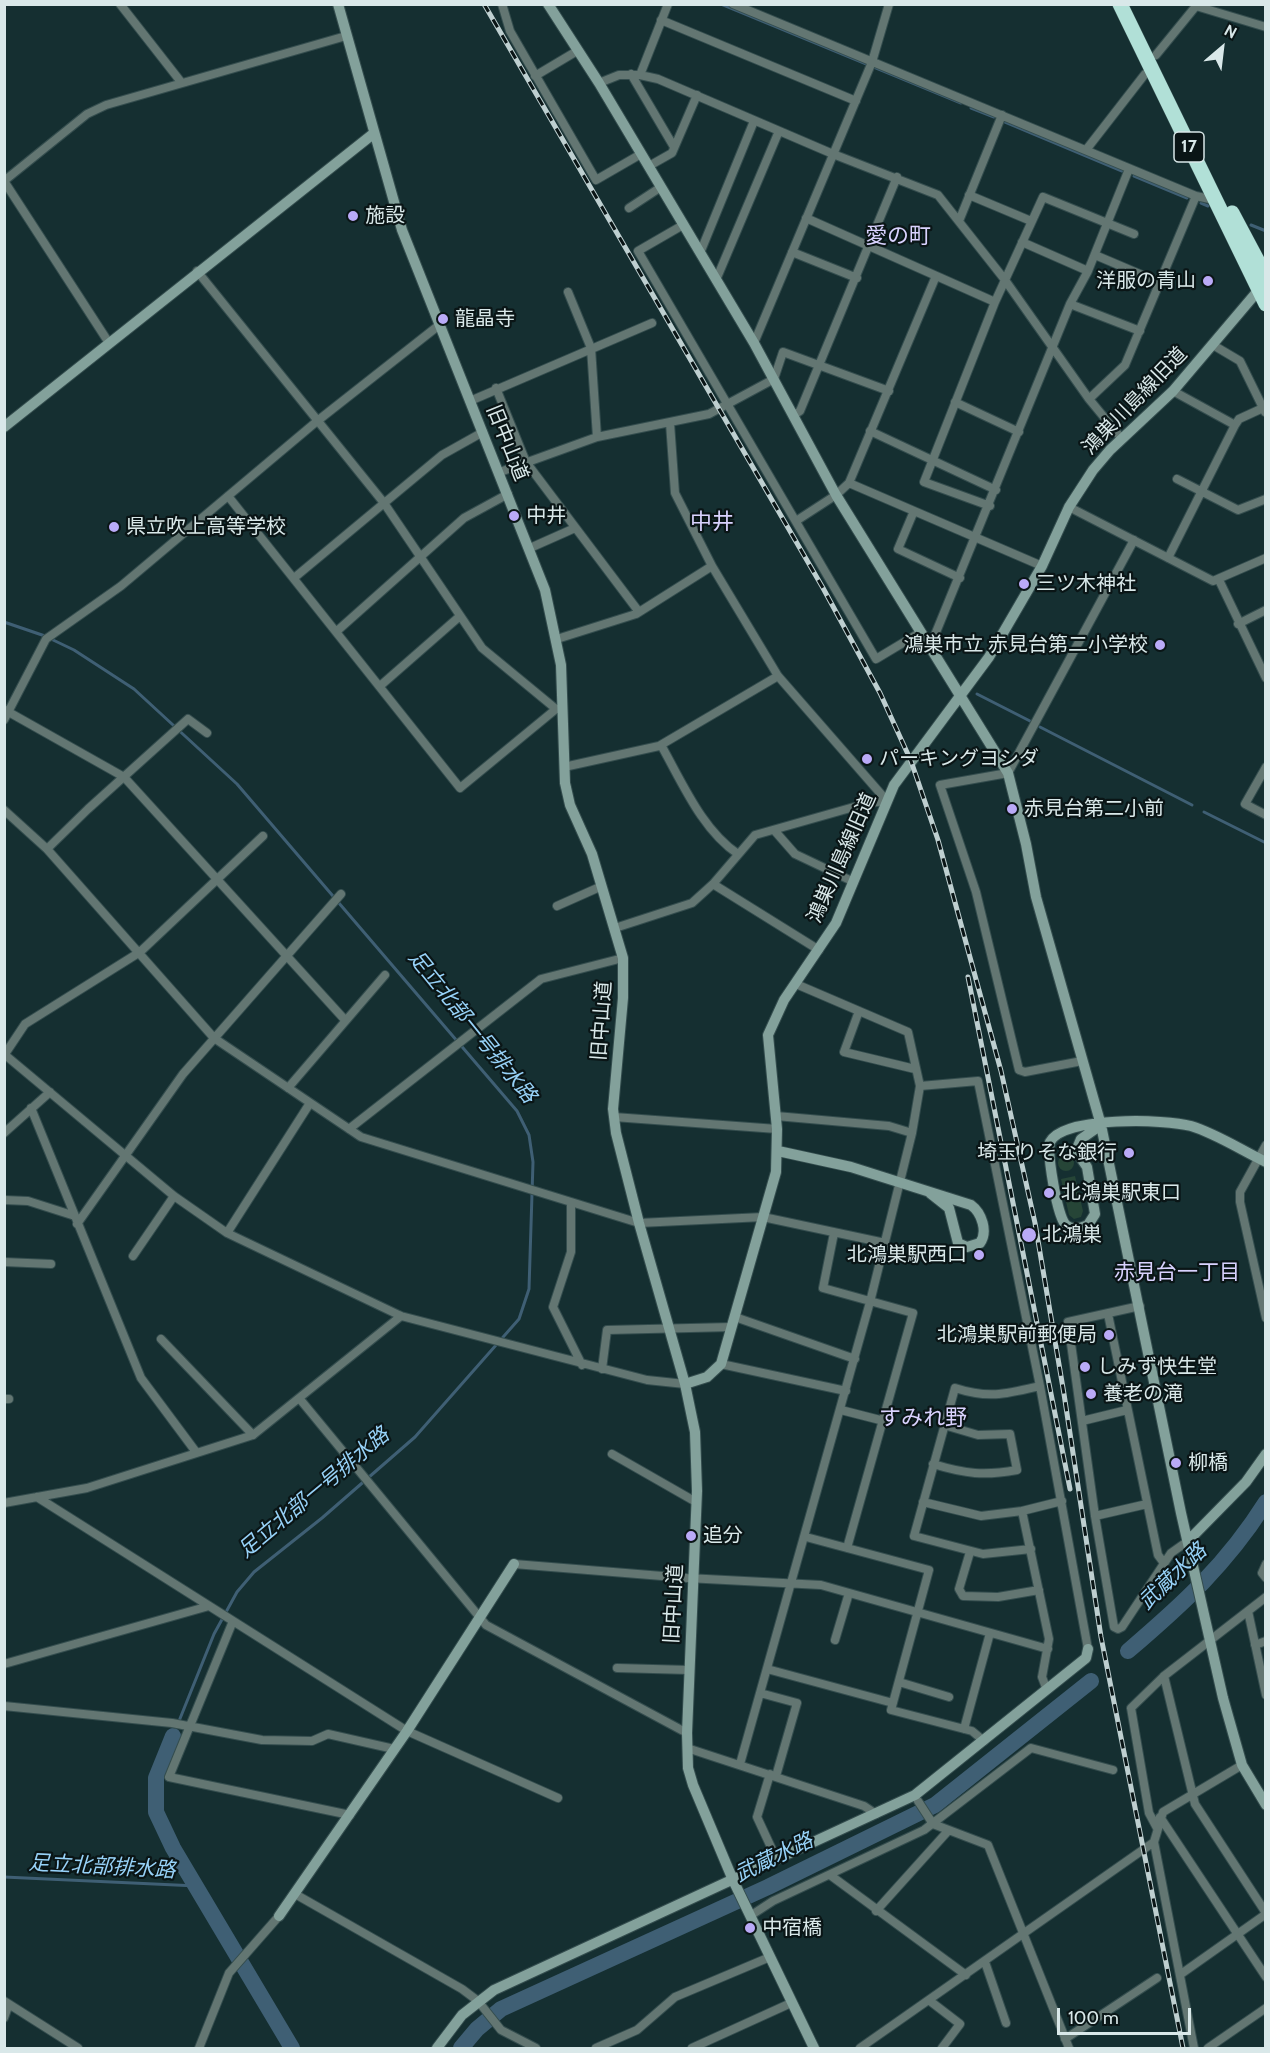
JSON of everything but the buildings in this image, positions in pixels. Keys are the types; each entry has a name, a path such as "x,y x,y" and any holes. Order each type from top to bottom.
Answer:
{"highway":[{"name":"17","path":"1120,4 1154,62 1221,191 1264,288"},
{"name":"17","path":"1131,4 1214,200 1264,288"}],"street":[{"path":"120,4 181,82"},
{"name":"旧中山道","path":"338,4 402,230 438,326 530,548 545,590 557,639 561,665 559,709 570,805 602,886 622,958 623,998 614,1117 639,1223 686,1384 695,1432 696,1502 687,1733 690,1777 749,1913 814,2049"},
{"path":"502,4 510,31 596,180 641,154"},
{"path":"548,4 599,83 754,343 836,495 1008,773 1026,844 1036,897 1101,1125 1210,1643 1242,1766 1262,1792 1266,1805"},
{"path":"635,75 668,4"},
{"path":"733,4 1196,196 1214,200"},
{"path":"754,343 872,62 889,4"},
{"path":"1086,150 1195,5 1266,27"},
{"path":"661,20 856,101"},
{"path":"109,343 4,181 87,114 106,105 346,36"},
{"path":"535,76 577,51"},
{"path":"599,83 635,75 658,79 754,121 938,195 1005,279 1089,399 1122,439"},
{"path":"635,75 674,147"},
{"path":"649,166 672,153 697,95"},
{"path":"959,221 1002,115"},
{"path":"700,253 754,121"},
{"path":"716,280 779,131"},
{"path":"4,427 197,271 373,134"},
{"path":"930,647 977,538 1070,304 1088,271 1130,169"},
{"path":"794,415 800,411 820,365 897,177"},
{"path":"629,208 661,187"},
{"path":"969,195 1031,221"},
{"path":"1089,399 1125,365 1196,196"},
{"path":"990,506 924,482 995,302 1043,197 1134,234"},
{"path":"806,218 995,302"},
{"path":"683,225 638,251 876,659 921,632"},
{"path":"1022,242 1088,271"},
{"path":"792,252 857,278"},
{"path":"1095,255 1161,283"},
{"path":"197,271 316,422 384,503 482,648 559,709 460,788 228,496"},
{"path":"796,521 836,495 849,483 936,276"},
{"name":"鴻巣川島線旧道","path":"721,1364 776,1172 777,1129 768,1035 784,1000 836,923 887,801 907,766 989,657 1042,566 1069,507 1092,470 1173,392 1264,288"},
{"path":"568,292 591,348 597,438"},
{"path":"1070,304 1140,331"},
{"path":"470,401 652,323"},
{"path":"345,1020 124,777 6,714 46,639 121,586 316,422 438,326"},
{"path":"1168,558 1235,425 1239,419 1264,410 1240,361 1214,345"},
{"path":"500,472 597,438 710,414 774,379 783,352 889,391"},
{"path":"496,388 526,462 639,612"},
{"path":"1173,392 1235,425"},
{"path":"955,402 1019,432"},
{"path":"670,423 675,493 712,566 778,676 887,801"},
{"path":"870,431 996,490"},
{"path":"294,578 442,455 483,432"},
{"path":"1177,479 1238,510 1266,499"},
{"path":"849,483 1042,566"},
{"path":"337,631 464,518 508,494"},
{"path":"1069,507 1213,581 1266,558"},
{"path":"914,511 898,549 960,578"},
{"path":"530,548 575,528"},
{"path":"1008,773 1134,540"},
{"path":"557,639 639,612 712,566"},
{"path":"1219,580 1238,624 1266,678"},
{"path":"1238,624 1266,610"},
{"path":"380,686 460,616"},
{"path":"564,767 661,745 778,676"},
{"path":"47,849 188,719 207,733"},
{"path":"661,745 690,797 722,843 738,855"},
{"path":"1266,767 1245,804 1266,815"},
{"path":"1008,773 940,785 976,892 1019,1070 1024,1072 1082,1061"},
{"path":"615,928 692,903 713,884 755,835 868,803 887,801"},
{"path":"4,810 47,849 214,1038 361,1137 639,1223 763,1217 885,1244"},
{"path":"774,830 795,854 854,882"},
{"path":"263,836 140,952 25,1024 5,1054 174,1196 227,1233 401,1316 512,1344 582,1365 647,1380 686,1384 707,1377 721,1364 846,1391"},
{"path":"713,884 819,950"},
{"path":"557,906 602,886"},
{"path":"76,1220 183,1074 340,895"},
{"path":"349,1129 540,979 622,958"},
{"path":"288,1088 385,975"},
{"path":"740,1764 855,1359 912,1133 920,1086 908,1032 796,984"},
{"path":"859,1011 844,1052 915,1069"},
{"path":"437,2049 457,2020 508,1983 735,1882 876,1814 916,1798 1086,1658 1088,1649 1062,1501 978,1081 920,1086"},
{"path":"4,1133 50,1092"},
{"path":"227,1233 310,1103"},
{"path":"31,1108 141,1378 196,1452"},
{"path":"776,1116 889,1126 912,1133"},
{"path":"614,1117 777,1129"},
{"path":"1101,1125 1081,1139 1076,1151 1087,1167 1095,1214 1088,1225 1073,1228 1061,1218 1050,1158 1050,1142 1061,1130 1101,1125 1150,1120 1177,1123 1205,1131 1262,1161"},
{"path":"1266,1145 1262,1161 1240,1192 1239,1202 1266,1318"},
{"path":"778,1151 828,1160 974,1207 980,1216 984,1234 980,1244 967,1247 958,1243 949,1208 930,1193"},
{"path":"133,1256 174,1196"},
{"path":"4,1200 28,1201 76,1220"},
{"path":"571,1203 571,1252 553,1307 582,1365"},
{"path":"834,1233 823,1288 914,1313 847,1548"},
{"path":"4,1262 51,1264"},
{"path":"1140,1306 1068,1322 1095,1516 1114,1627 1118,1629 1122,1627 1171,1553 1189,1543 1246,1482 1266,1454"},
{"path":"1108,1314 1158,1555 1164,1563"},
{"path":"4,1503 87,1488 253,1435 401,1316"},
{"path":"602,1369 607,1330 733,1322 855,1359"},
{"path":"161,1339 253,1435"},
{"path":"1030,1549 999,1554 970,1552 914,1536 955,1388 977,1395 996,1396 1040,1386"},
{"path":"299,1398 479,1619 687,1733"},
{"path":"841,1410 884,1421"},
{"path":"1082,1421 1127,1410"},
{"path":"933,1464 974,1475 1017,1470 1011,1434 978,1435 944,1425"},
{"path":"612,1454 696,1502"},
{"path":"37,1497 407,1731 558,1798"},
{"path":"923,1502 976,1516 1022,1511 1062,1501"},
{"path":"1095,1516 1147,1504"},
{"path":"1022,1511 1039,1590 1048,1649 1042,1677 1047,1690"},
{"path":"806,1537 929,1570 891,1710 972,1731 984,1741"},
{"path":"970,1552 958,1589 963,1596 998,1598 1039,1590"},
{"path":"199,2049 224,1983 235,1965 279,1916 350,1815 514,1564 821,1585 1048,1649"},
{"path":"1266,1564 1262,1574 1266,1578"},
{"path":"835,1640 849,1593"},
{"path":"1157,1828 1149,1813 1131,1708 1164,1677 1266,1597"},
{"path":"4,1664 209,1606"},
{"path":"1248,1611 1265,1694"},
{"path":"231,1620 169,1777 350,1815"},
{"path":"964,1729 990,1633"},
{"path":"1255,1646 1266,1641"},
{"path":"616,1668 689,1670"},
{"path":"767,1669 893,1703"},
{"path":"1164,1677 1192,1794 1201,1813 1266,1913 1181,1974"},
{"path":"899,1682 949,1697"},
{"path":"760,1693 797,1703 757,1817 777,1860"},
{"path":"4,1706 172,1723 262,1740 312,1740 328,1734 394,1749"},
{"path":"687,1748 864,1806 876,1814"},
{"path":"749,1913 830,1875 931,1822 1031,1748 1113,1770"},
{"path":"1194,2049 1154,1842 1160,1817 1192,1794 1242,1766"},
{"path":"916,1798 931,1822 948,1831 988,1845 1069,2049"},
{"path":"1160,1817 1266,1977"},
{"path":"876,1911 948,1831"},
{"path":"860,2049 1154,1842"},
{"path":"830,1875 966,1976"},
{"path":"295,1894 480,2004 501,2030 536,2049"},
{"path":"596,2049 638,2030 675,1997 770,1957"},
{"path":"985,1962 1006,2023"},
{"path":"1065,2039 1157,1978"},
{"path":"930,2001 960,2024 942,2049"},
{"path":"4,2018 7,2002 78,2049"},
{"path":"692,2049 791,2003"},
{"path":"1208,2049 1266,2008"}],"green space":[{"path":"1066,1155 1072,1157 1074,1163 1072,1169 1066,1171 1060,1169 1058,1163 1060,1157"},
{"path":"1075,1176 1083,1211 1081,1217 1074,1219 1069,1215 1061,1179"}],"waterway":[{"path":"721,4 961,103"},
{"path":"971,108 994,117"},
{"path":"1005,122 1122,171"},
{"path":"1134,176 1187,198"},
{"path":"1201,203 1208,206"},
{"path":"1251,225 1266,231"},
{"name":"足立北部一号排水路","path":"4,622 45,636"},
{"name":"足立北部一号排水路","path":"51,639 74,650 134,689 237,784 517,1111 529,1135 533,1162 529,1289 519,1319 415,1437 322,1518 254,1572 237,1592 214,1634 173,1736"},
{"path":"977,694 1030,721"},
{"path":"1040,727 1192,805"},
{"path":"1204,812 1266,843"},
{"name":"武蔵水路","path":"1128,1651 1167,1617 1220,1564 1266,1502"},
{"name":"武蔵水路","path":"461,2048 477,2029 501,2009 768,1887 935,1805 1091,1681"},
{"path":"173,1736 156,1778 156,1812 173,1848 292,2048"},
{"name":"足立北部排水路","path":"4,1877 197,1886"}],"railway":[{"path":"484,4 823,588 880,693 911,761 938,840 1001,1071 1035,1223 1101,1637 1183,2048"},
{"path":"968,977 1070,1489"}],"place":[{"name":"施設","path":"353,216"},
{"name":"洋服の青山","path":"1208,281"},
{"name":"龍晶寺","path":"443,319"},
{"name":"中井","path":"514,516"},
{"name":"県立吹上高等学校","path":"114,527"},
{"name":"三ツ木神社","path":"1024,584"},
{"name":"鴻巣市立 赤見台第二小学校","path":"1160,645"},
{"name":"パーキングヨシダ","path":"867,759"},
{"name":"赤見台第二小前","path":"1012,809"},
{"name":"埼玉りそな銀行","path":"1129,1153"},
{"name":"北鴻巣駅東口","path":"1049,1193"},
{"name":"北鴻巣","path":"1029,1235"},
{"name":"北鴻巣駅西口","path":"979,1255"},
{"name":"北鴻巣駅前郵便局","path":"1109,1335"},
{"name":"しみず快生堂","path":"1085,1367"},
{"name":"養老の滝","path":"1091,1394"},
{"name":"柳橋","path":"1176,1463"},
{"name":"追分","path":"691,1536"},
{"name":"中宿橋","path":"750,1928"}],"district":[{"name":"愛の町","path":"898,237"},
{"name":"中井","path":"712,523"},
{"name":"赤見台一丁目","path":"1177,1273"},
{"name":"すみれ野","path":"923,1419"}]}
